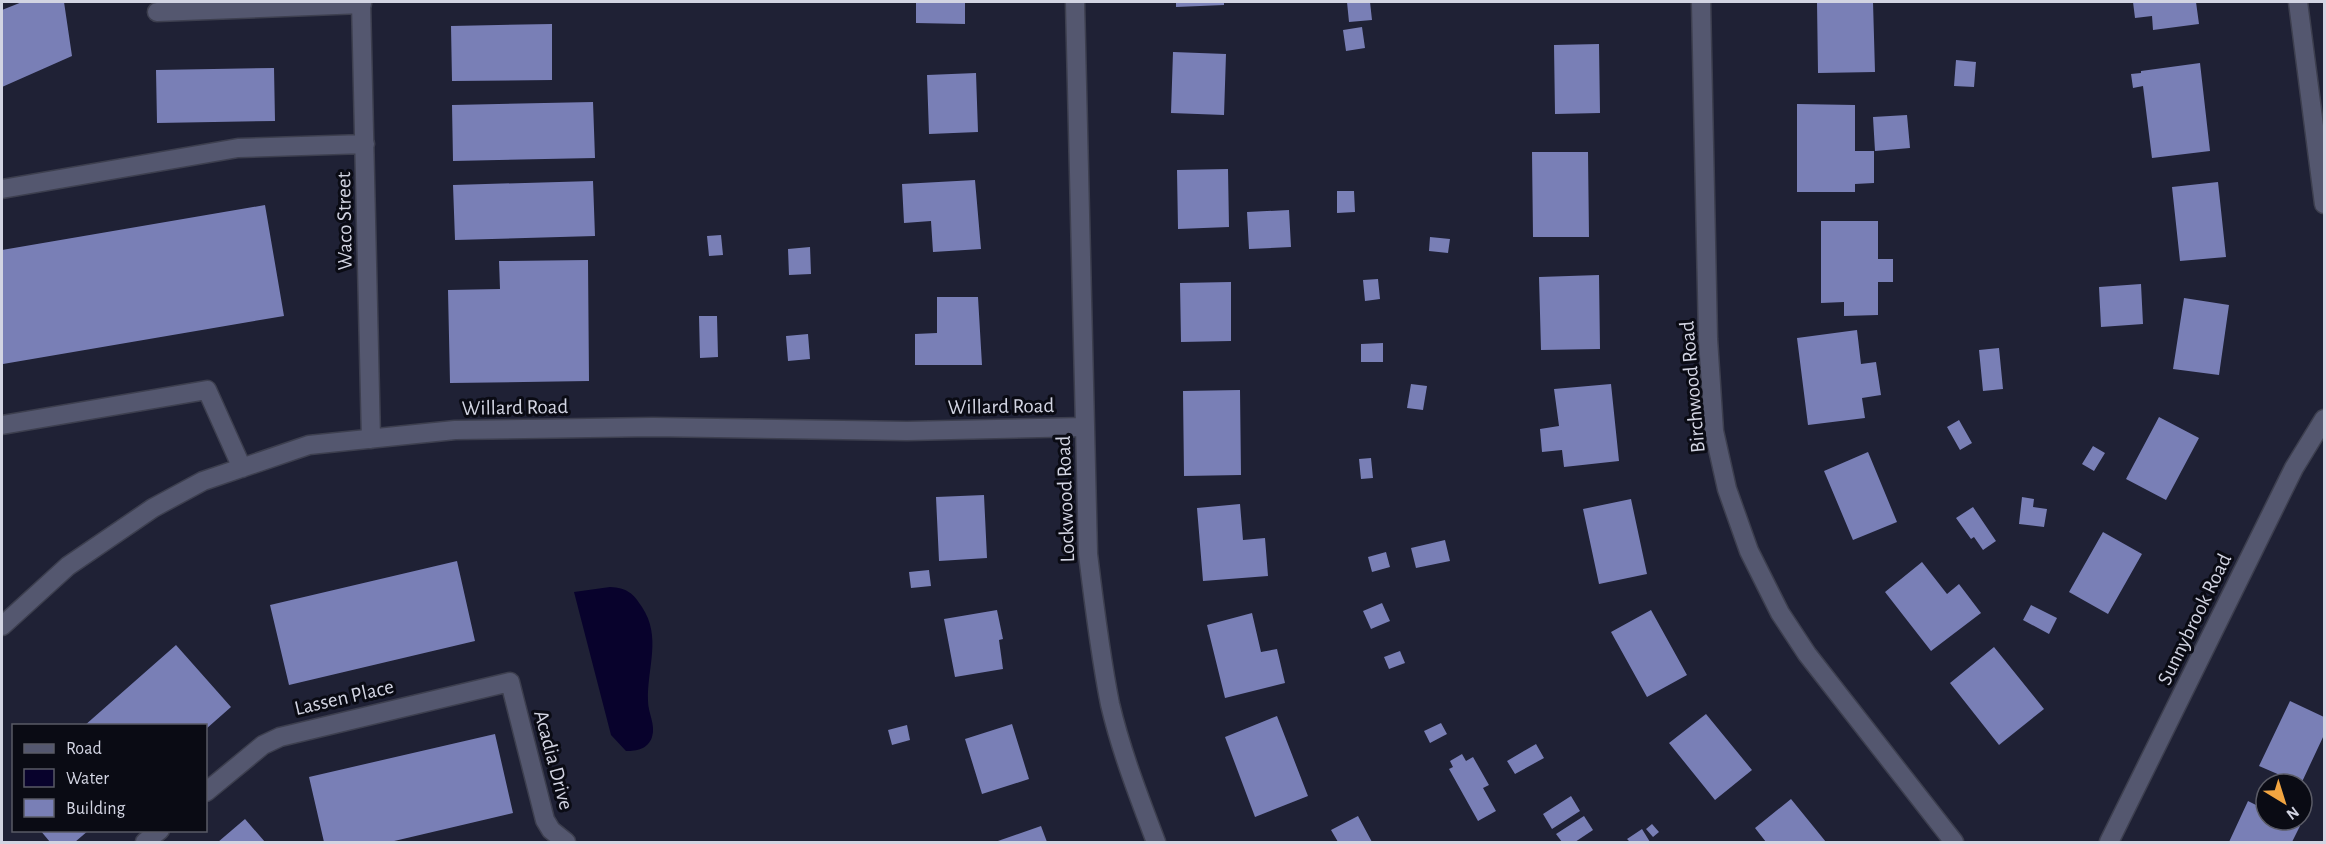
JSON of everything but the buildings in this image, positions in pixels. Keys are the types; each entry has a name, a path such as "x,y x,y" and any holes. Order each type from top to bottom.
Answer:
{"street":[{"name":"Lockwood Road","path":"1075,2 1088,554 1097,632 1119,735 1156,843"},
{"name":"Birchwood Road","path":"1701,2 1708,339 1714,431 1727,489 1749,551 1780,613 1807,654 1954,843"},
{"path":"2298,2 2325,204"},
{"path":"157,12 362,3"},
{"name":"Waco Street","path":"362,3 371,439"},
{"path":"2,189 238,148 365,144"},
{"path":"2,425 207,390 242,468"},
{"name":"Sunnybrook Road","path":"2109,843 2294,468 2325,419"},
{"name":"Willard Road","path":"2,626 68,566 153,508 203,481 309,445 455,430 653,427 907,431 1084,427"},
{"name":"Lassen Place","path":"207,791 263,745 280,736 510,682"},
{"name":"Acadia Drive","path":"510,682 542,808 545,836 566,843"},
{"path":"145,843 159,832"}],"water":[{"path":"610,587 625,590 636,598 648,618 651,630 652,653 648,701 652,737 642,748 626,751 611,735 574,592"}]}
